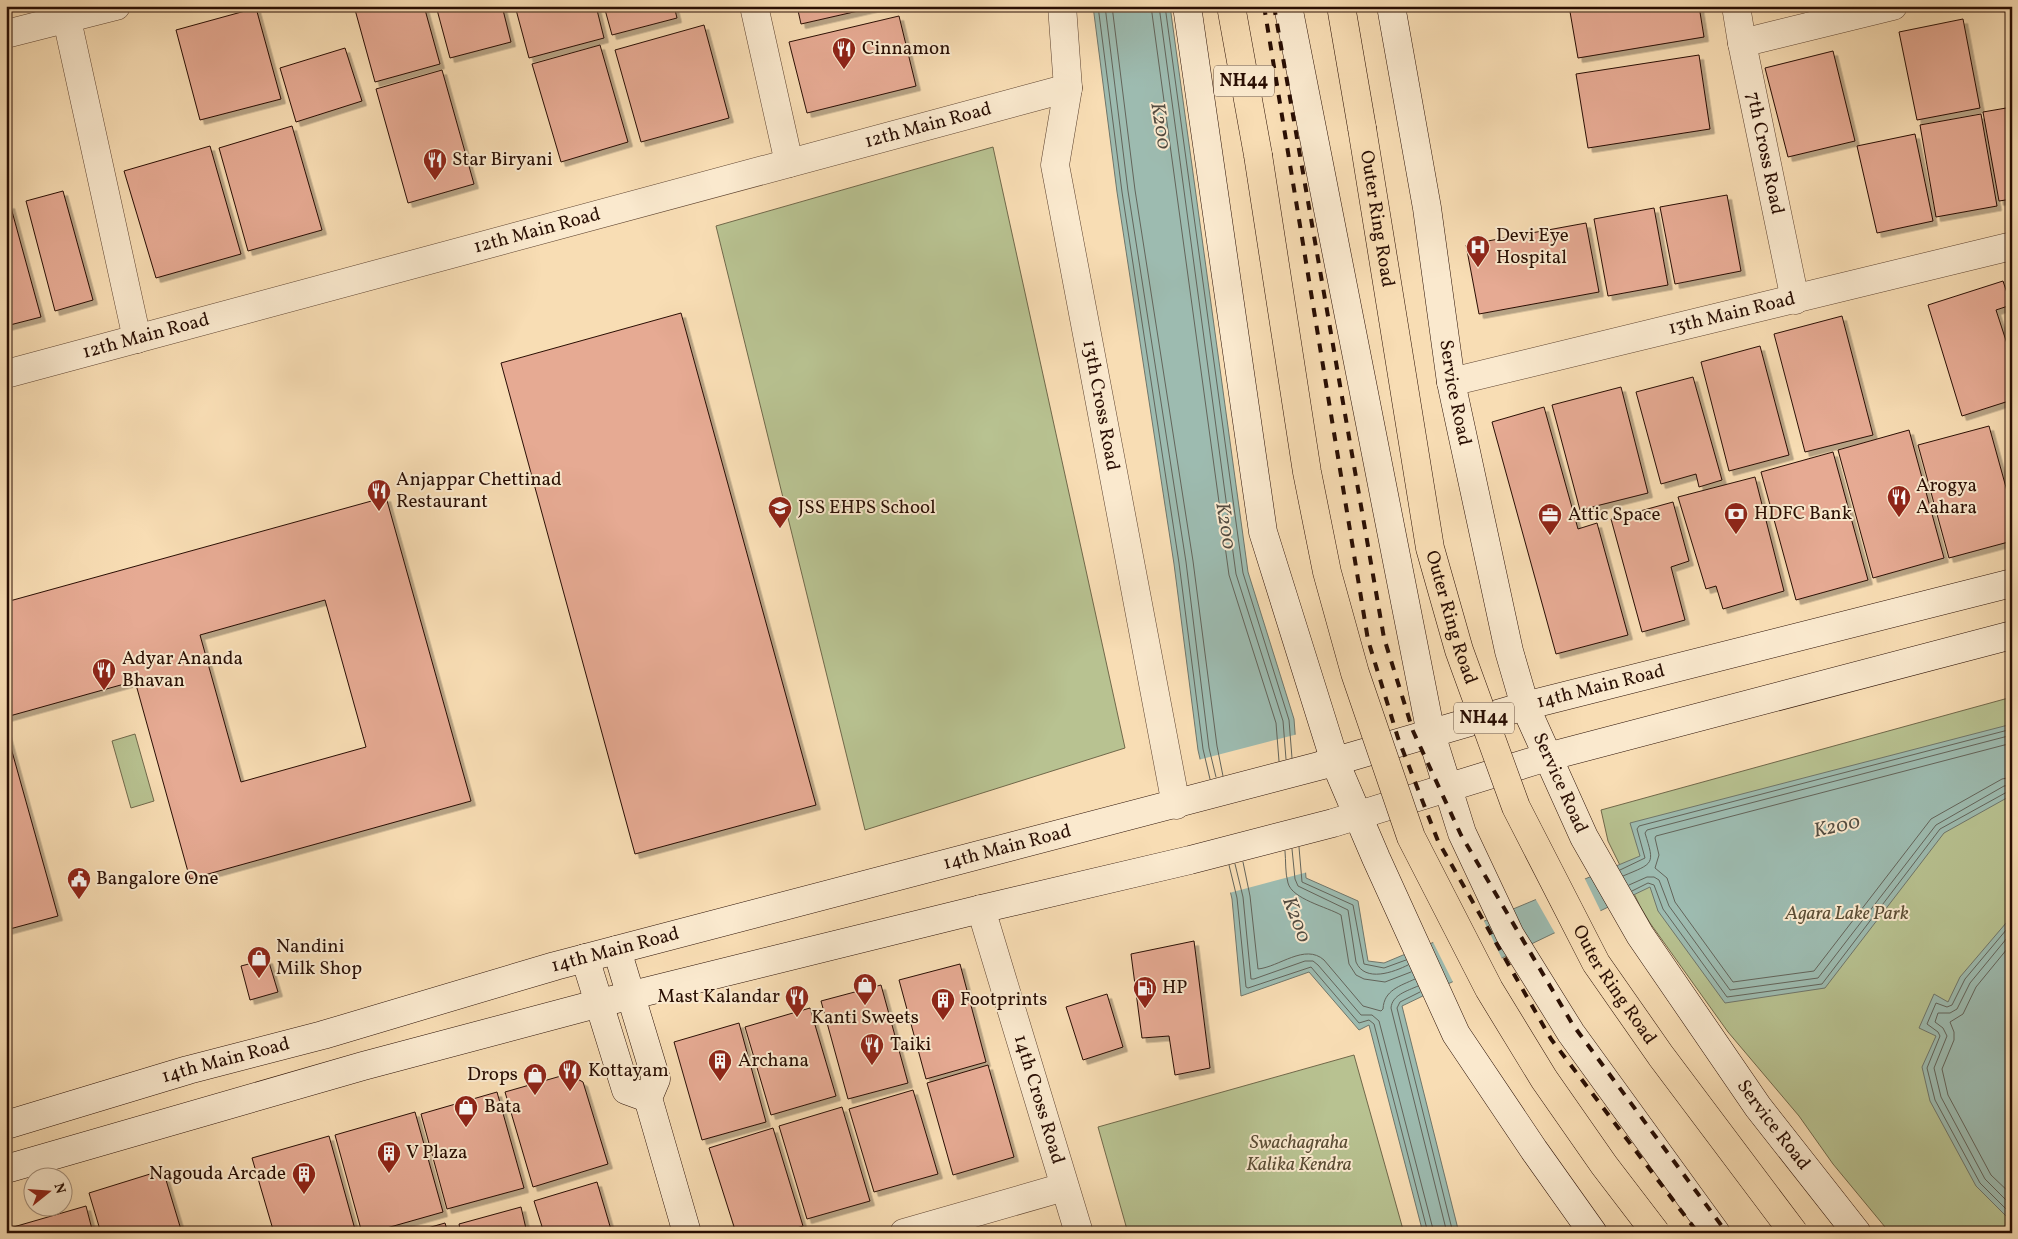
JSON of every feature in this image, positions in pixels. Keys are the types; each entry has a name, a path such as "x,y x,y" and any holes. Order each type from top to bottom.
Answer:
{"highway":[{"name":"NH44","path":"1231,6 1258,155 1307,472 1327,572 1355,673 1411,837 1488,989 1604,1165 1656,1233"},
{"name":"Outer Ring Road","path":"1341,6 1430,548 1459,650 1516,807 1596,962 1661,1056 1794,1233"}],"street":[{"path":"6,34 65,12 116,6"},
{"path":"754,6 789,163"},
{"name":"13th Cross Road","path":"1062,6 1068,88 1055,165 1176,804"},
{"path":"1186,6 1263,532 1327,764 1345,819 1456,1034 1534,1150 1593,1233"},
{"path":"1288,6 1430,734 1462,833 1510,935 1572,1033 1716,1233"},
{"name":"Service Road","path":"1391,6 1427,208 1451,382 1509,651 1525,706 1584,837 1640,935 1758,1107 1856,1233"},
{"name":"7th Cross Road","path":"1736,6 1795,300"},
{"path":"1742,42 1893,6"},
{"path":"65,12 137,339"},
{"name":"12th Main Road","path":"6,374 1068,88"},
{"name":"13th Main Road","path":"1451,382 2012,246"},
{"name":"14th Main Road","path":"6,1125 188,1070 330,1033 585,958 1327,764 1525,706 2012,583"},
{"path":"6,1169 363,1066 600,1003 1219,852 1345,819 1447,786 1547,757 2012,635"},
{"name":"14th Cross Road","path":"981,909 1078,1233"},
{"path":"617,950 656,1079 648,1098 687,1233"},
{"path":"585,958 626,1090 648,1098"},
{"path":"904,1233 1064,1187"}],"green space":[{"path":"993,147 1125,748 865,830 716,226"},
{"name":"Agara Lake Park","path":"2012,697 2012,1233 1890,1233 1833,1164 1799,1116 1728,1032 1650,923 1608,841 1601,810"},
{"path":"135,734 154,801 131,808 112,741"},
{"name":"Swachagraha Kalika Kendra","path":"1354,1055 1404,1233 1128,1233 1098,1127"}],"water":[{"name":"K200","path":"1093,6 1170,6 1248,572 1294,719 1306,878 1358,901 1368,961 1384,963 1640,856 1630,823 2012,724 2012,795 1944,833 1825,988 1725,1003 1658,911 1650,887 1402,1006 1459,1233 1423,1233 1369,1025 1359,1030 1309,972 1241,996 1232,899 1198,750 1174,564 1117,192"},
{"path":"2012,916 2012,1222 1976,1186 1930,1101 1922,1067 1936,1036 1919,1028 1934,994 1948,1002 1960,977"}],"pier":[{"path":"1298,734 1308,872 1229,893 1198,760"},
{"path":"1584,877 1602,914 1556,935 1535,898"},
{"path":"1483,919 1503,961 1454,984 1432,940"}],"building":[{"path":"354,6 424,6 440,64 375,82"},
{"path":"436,6 502,6 511,42 450,58"},
{"path":"515,6 596,6 604,38 529,58"},
{"path":"604,6 674,6 677,18 612,35"},
{"path":"797,6 880,6 801,24"},
{"path":"1569,6 1699,6 1704,37 1578,58"},
{"path":"256,8 281,99 200,120 176,30"},
{"path":"899,16 916,86 807,113 789,42"},
{"path":"1963,19 1980,108 1917,120 1899,32"},
{"path":"704,25 729,118 641,142 615,50"},
{"path":"600,45 628,142 561,162 532,64"},
{"path":"345,48 362,101 296,122 280,68"},
{"path":"1833,51 1855,141 1788,157 1765,68"},
{"path":"1699,55 1710,129 1588,148 1576,74"},
{"path":"442,70 474,184 408,203 376,89"},
{"path":"2012,107 2012,199 1999,201 1983,112"},
{"path":"1981,114 1997,206 1936,217 1920,125"},
{"path":"292,126 322,230 248,251 219,148"},
{"path":"1915,134 1933,221 1877,233 1857,146"},
{"path":"210,146 241,254 156,278 124,171"},
{"path":"63,191 93,300 55,311 26,201"},
{"path":"1727,195 1741,271 1675,284 1660,207"},
{"path":"10,204 41,317 6,326 6,205"},
{"path":"1654,208 1668,285 1608,296 1594,219"},
{"path":"1586,223 1599,292 1479,314 1466,245"},
{"path":"2003,281 2011,305 1996,310 2012,359 2012,400 1962,416 1928,305"},
{"path":"681,313 816,805 635,854 501,363"},
{"path":"1842,316 1873,435 1805,452 1774,334"},
{"path":"1760,346 1789,455 1729,471 1701,362"},
{"path":"1693,377 1722,480 1699,487 1696,474 1661,484 1636,392"},
{"path":"1621,387 1648,493 1580,510 1552,405"},
{"path":"1544,407 1578,529 1597,523 1628,635 1556,654 1492,422"},
{"path":"1989,426 2012,509 2012,541 1949,558 1918,445"},
{"path":"1909,430 1944,558 1873,578 1838,450"},
{"path":"1833,452 1868,580 1796,600 1761,472"},
{"path":"1755,477 1784,591 1723,609 1716,586 1706,589 1678,497"},
{"path":"386,497 471,801 190,879 135,681 6,717 6,602","holes":["325,600 366,747 241,782 200,635"]},
{"path":"1673,502 1689,561 1671,567 1685,620 1642,632 1611,519"},
{"path":"6,730 58,916 6,930"},
{"path":"1194,941 1210,1068 1175,1075 1169,1036 1142,1038 1131,954"},
{"name":"Nandini Milk Shop","path":"268,959 278,992 250,1000 241,966"},
{"name":"Footprints","path":"960,964 986,1062 926,1079 899,980"},
{"path":"881,985 908,1083 848,1099 821,1001"},
{"path":"1107,994 1123,1047 1083,1060 1066,1007"},
{"path":"810,1008 836,1096 771,1115 745,1027"},
{"name":"Archana","path":"739,1023 766,1122 702,1140 674,1042"},
{"path":"988,1065 1014,1157 953,1175 927,1083"},
{"path":"568,1074 583,1082 608,1164 533,1187 505,1092"},
{"path":"913,1090 938,1174 874,1192 849,1109"},
{"path":"497,1092 524,1188 447,1209 421,1114"},
{"path":"842,1107 870,1201 807,1219 779,1126"},
{"name":"V Plaza","path":"415,1112 443,1212 369,1233 362,1233 335,1135"},
{"path":"773,1128 803,1226 781,1233 736,1233 709,1148"},
{"name":"Nagouda Arcade","path":"329,1136 356,1233 274,1233 252,1158"},
{"path":"163,1170 182,1233 101,1233 89,1193"},
{"path":"597,1182 612,1233 544,1233 534,1201"},
{"path":"86,1206 93,1233 12,1233 10,1228 51,1216 72,1216 72,1210"},
{"path":"521,1207 527,1233 461,1233 459,1224"},
{"path":"445,1223 448,1233 410,1233"}],"railway":[{"path":"1264,6 1368,640 1398,738 1438,841 1551,1039 1698,1233"},
{"path":"1274,6 1384,638 1413,731 1461,835 1573,1025 1727,1233"}],"place":[{"name":"Cinnamon","path":"844,70"},
{"name":"Star Biryani","path":"435,181"},
{"name":"Devi Eye Hospital","path":"1478,268"},
{"name":"Anjappar Chettinad Restaurant","path":"379,512"},
{"name":"Arogya Aahara","path":"1899,518"},
{"name":"JSS EHPS School","path":"780,529"},
{"name":"HDFC Bank","path":"1736,535"},
{"name":"Attic Space","path":"1550,536"},
{"name":"Adyar Ananda Bhavan","path":"104,691"},
{"name":"Bangalore One","path":"79,900"},
{"name":"Nandini Milk Shop","path":"259,979"},
{"name":"Kanti Sweets","path":"865,1006"},
{"name":"HP","path":"1145,1009"},
{"name":"Mast Kalandar","path":"797,1018"},
{"name":"Footprints","path":"943,1021"},
{"name":"Taiki","path":"872,1066"},
{"name":"Archana","path":"720,1082"},
{"name":"Kottayam","path":"570,1092"},
{"name":"Drops","path":"535,1096"},
{"name":"Bata","path":"466,1128"},
{"name":"V Plaza","path":"389,1174"},
{"name":"Nagouda Arcade","path":"304,1195"}]}
